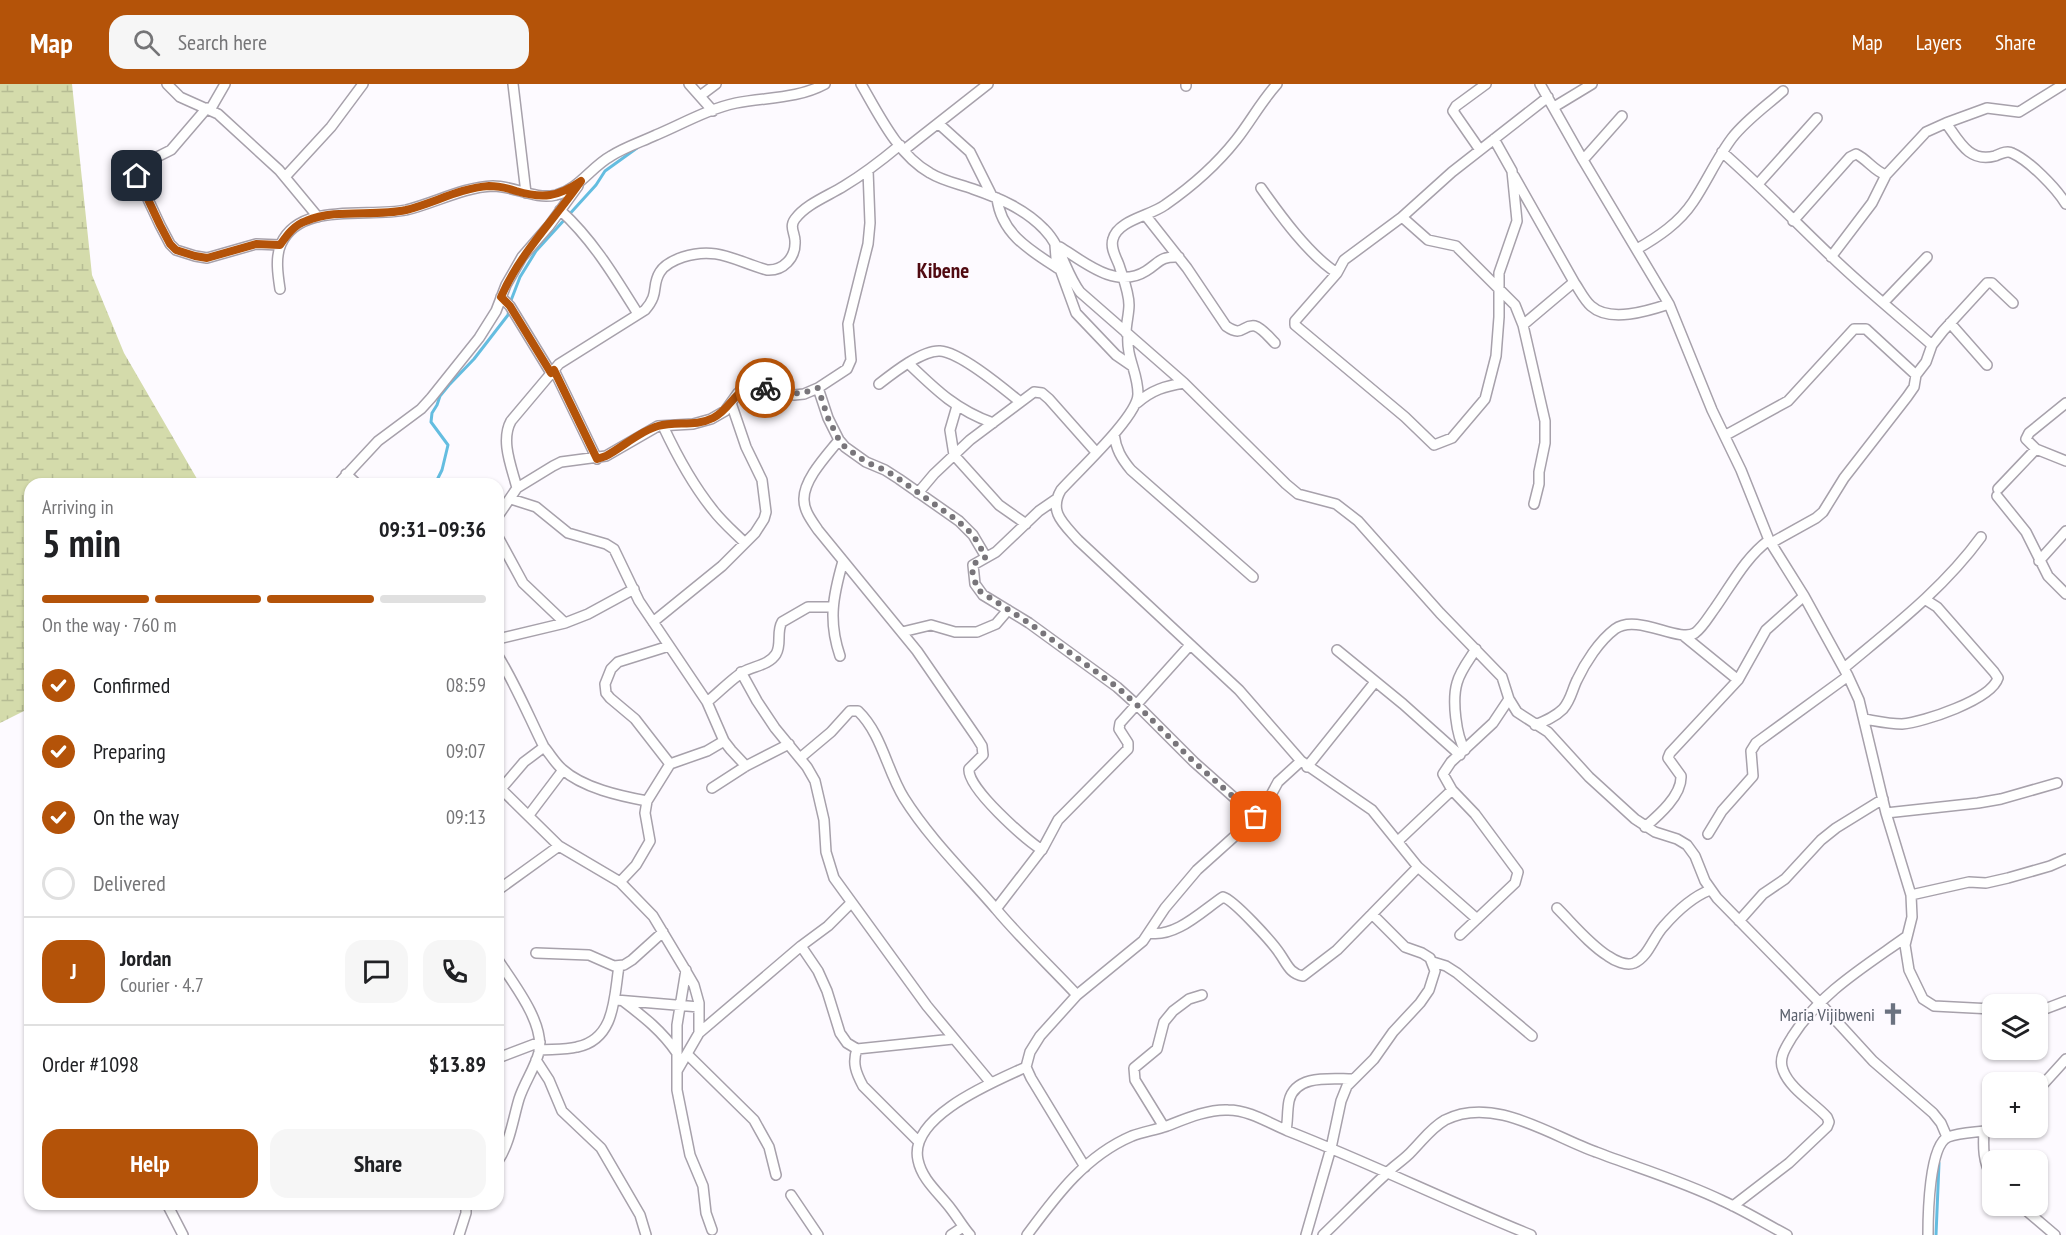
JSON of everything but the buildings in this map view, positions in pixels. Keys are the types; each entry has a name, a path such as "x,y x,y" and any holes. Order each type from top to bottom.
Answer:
{"street":[{"path":"167,84 180,97 209,109 224,119 285,177 318,217"},
{"path":"225,84 209,109 171,150 142,164 137,172 142,188 170,244 176,250 207,258 256,244 280,245"},
{"path":"285,177 331,127 363,84"},
{"path":"513,84 526,193"},
{"path":"689,84 713,111"},
{"path":"700,96 716,84"},
{"path":"280,290 278,270 280,245 292,229 304,221 318,217 404,210 479,187 500,186 540,196 552,196 566,192 612,155 713,111 734,104 796,95 825,84"},
{"path":"861,84 902,148 921,167 932,174 994,197 1030,217 1056,243 1088,266 1124,278 1144,273 1167,257 1179,257"},
{"path":"517,488 508,452 506,429 553,371 572,355 638,314 652,301 660,272 673,260 702,252 714,252 767,270 774,271 783,267 795,249 792,226 795,219 808,207 939,124 988,84"},
{"path":"1137,403 1138,387 1128,356 1129,305 1124,278 1113,250 1113,236 1125,224 1167,205 1221,157 1277,84"},
{"path":"1480,150 1453,111 1456,106 1486,84"},
{"path":"1540,84 1669,304 1770,542 1846,672 1858,700 1882,799 1911,895 1912,917 1905,945 1909,970 1919,993 1934,1006 1982,1008"},
{"path":"1554,107 1592,84"},
{"path":"1831,257 1872,203 1886,175 1926,132 1987,108 2019,112 2025,110 2064,84"},
{"path":"1636,249 1666,230 1693,202 1734,135 1783,91"},
{"path":"1512,171 1517,221 1499,273 1496,356 1485,399 1452,438 1434,445 1405,417 1295,325 1295,321 1337,273 1344,260 1402,218 1480,150 1548,97"},
{"path":"1583,160 1623,116"},
{"path":"1758,184 1817,118"},
{"path":"1946,123 1974,156 1983,159 2005,152 2012,153 2043,177 2060,194 2066,204"},
{"path":"939,124 970,152 994,197 1001,218 1011,233 1037,255 1059,269"},
{"path":"1494,140 1574,282 1591,306 1606,313 1642,314 1669,304"},
{"path":"1722,152 1758,184 1831,257 1932,345"},
{"path":"1793,221 1850,157 1856,154 1886,175"},
{"path":"504,508 517,488 561,462 597,459 612,453 648,431 663,426 693,424 711,419 725,411 738,393 750,387 794,395 804,394 845,371 850,364 848,324 868,244 870,223 868,170"},
{"path":"343,478 378,441 421,409 431,398 479,338 496,311 522,257 581,181"},
{"path":"1262,188 1276,210 1313,253 1337,273"},
{"path":"560,210 602,257 638,314"},
{"path":"1146,216 1179,257 1226,326 1240,331 1249,327 1258,327 1275,343"},
{"path":"1402,218 1428,240 1456,246 1515,305 1523,325 1545,421 1545,443 1534,504"},
{"path":"1056,243 1059,269 1076,313 1116,355 1132,366"},
{"path":"1056,243 1080,292 1185,383 1286,484 1298,494 1336,504 1352,515 1440,613 1502,677 1509,699 1517,712 1548,732 1589,777 1645,827 1683,841 1687,845 1710,890 1873,1061 1933,1113 1941,1122 1947,1137"},
{"path":"1884,302 1927,257"},
{"path":"1523,325 1574,282"},
{"path":"1684,636 1693,634 1702,626 1755,551 1823,512 1844,478 1914,387 1916,375 1926,362 1932,345 1989,282 2013,303"},
{"path":"501,297 510,306 553,371 597,459"},
{"path":"1950,323 1987,365"},
{"path":"1726,435 1788,401 1854,329 1866,329 1916,375"},
{"path":"879,384 908,363 934,352 944,351 976,368 1019,401"},
{"path":"908,363 957,406 976,417 993,423"},
{"path":"1185,383 1160,388 1137,403 1114,434 1074,475 1055,500 996,552 973,565 975,584 983,595 1092,669 1137,705 1194,762 1256,817"},
{"path":"818,388 828,418 839,440 853,454 885,470 965,526 986,557"},
{"path":"918,493 954,455 1019,401 1034,392 1042,393 1096,452"},
{"path":"652,622 722,567 764,519 766,512 762,480 746,447 731,403"},
{"path":"2066,403 2029,433 2026,439 2036,449 2066,461"},
{"path":"957,406 950,430 954,455 999,506 1026,525"},
{"path":"663,426 683,468 699,491 714,512 745,543"},
{"path":"1114,434 1115,446 1119,455 1131,470 1253,577"},
{"path":"839,440 806,489 803,501 807,513 818,530 902,632 943,687 982,746 983,755 969,769 970,778 1002,816 1042,850"},
{"path":"2036,449 1998,492 2020,523 2048,576 2066,594"},
{"path":"346,474 350,478"},
{"path":"510,500 536,507 568,533 610,546 617,554 652,622 707,702 724,741 746,766"},
{"path":"1055,500 1060,516 1078,540 1239,690 1304,764 1372,810 1418,867 1477,919"},
{"path":"2039,561 2066,531"},
{"path":"1708,834 1722,811 1753,776 1751,751 1756,743 1846,672 1926,600 1947,579 1981,537"},
{"path":"504,548 523,583 565,623"},
{"path":"840,656 834,637 833,607 843,561"},
{"path":"504,638 565,623 588,614 634,588"},
{"path":"1645,827 1665,808 1681,782 1681,776 1669,762 1670,753 1738,680 1766,630 1804,597"},
{"path":"1864,719 1902,724 1928,718 1985,695 1996,683 1998,678 1994,672 1937,606 1926,600"},
{"path":"707,702 741,672 764,663 775,655 782,622 808,607 833,607"},
{"path":"902,632 931,625 955,632 977,632 996,624 1008,610"},
{"path":"1535,725 1550,719 1561,710 1570,699 1584,666 1618,627 1628,624 1648,626 1684,636 1738,680"},
{"path":"996,909 1042,850 1065,811 1128,749 1130,746 1119,726 1190,645"},
{"path":"669,646 618,662 611,669 604,684 610,698 635,719 670,764"},
{"path":"1462,753 1458,734 1455,691 1458,678 1476,649"},
{"path":"1337,650 1462,753"},
{"path":"504,666 517,689 532,726 544,747 563,770 591,786 620,796 647,801"},
{"path":"741,672 757,701 815,780 819,792 829,866 851,903 952,1039 991,1083"},
{"path":"1085,1167 1031,1078 1026,1067 1030,1052 1040,1036 1077,995 1135,948 1149,933 1165,908 1197,870 1256,817 1278,782 1304,764 1375,682"},
{"path":"1460,935 1515,883 1518,872 1475,814 1452,790 1443,774 1451,762 1493,723 1509,699"},
{"path":"800,758 831,732 850,711 858,711 879,743 900,792 912,811 1011,928 1077,995"},
{"path":"620,882 636,865 650,841 645,813 647,801 670,764 707,752 724,741"},
{"path":"712,788 746,766 789,744"},
{"path":"504,784 524,762 544,747"},
{"path":"529,815 563,770"},
{"path":"1886,813 2001,799 2057,783"},
{"path":"1398,841 1452,790"},
{"path":"504,792 559,846 620,882 652,916 694,986 699,1007 699,1033"},
{"path":"1739,921 1763,894 1785,879 1821,840 1882,799"},
{"path":"504,886 559,846"},
{"path":"1911,895 1969,882 1986,883 2008,878 2066,859"},
{"path":"1149,933 1157,935 1177,929 1223,897 1228,898 1280,954 1295,975 1303,976 1337,950 1418,867"},
{"path":"1557,908 1607,956 1632,964 1642,958 1662,928 1673,917 1694,898 1710,890"},
{"path":"677,1071 699,1033 801,946 828,926 851,903"},
{"path":"1306,1235 1331,1148 1341,1101 1352,1079 1374,1059 1393,1032 1420,1003 1429,990 1435,971 1433,963 1426,955 1405,947 1372,914"},
{"path":"536,953 589,955 605,963 619,966 632,960 663,932"},
{"path":"1733,1206 1789,1163 1827,1127 1829,1122 1827,1117 1788,1081 1780,1063 1788,1042 1819,1002 1837,986 1906,937"},
{"path":"801,946 818,971 840,1033 846,1043 857,1049 952,1039"},
{"path":"1433,963 1446,966 1456,973 1532,1036"},
{"path":"504,1057 576,1047 589,1044 600,1036 619,1001 619,966"},
{"path":"504,970 535,1022 539,1051 562,1111 601,1148 640,1215 646,1235"},
{"path":"686,970 679,1007 677,1090 690,1155 703,1186 706,1213 712,1230"},
{"path":"1164,1127 1135,1080 1134,1068 1157,1049 1164,1022 1173,1011 1189,999 1203,995"},
{"path":"619,1001 699,1007"},
{"path":"619,1001 655,1025 677,1053"},
{"path":"2048,1008 2066,1001"},
{"path":"857,1049 854,1062 857,1076 863,1086 920,1142"},
{"path":"504,1148 520,1094 539,1051"},
{"path":"688,1055 754,1120 769,1147 776,1174"},
{"path":"2048,1079 2066,1059"},
{"path":"970,1235 922,1172 917,1154 920,1142 931,1124 943,1112 963,1098 1026,1067"},
{"path":"1286,1130 1290,1096 1301,1084 1311,1081 1352,1079"},
{"path":"1027,1235 1066,1185 1112,1146 1132,1136 1203,1114 1231,1110 1254,1116 1331,1148 1531,1235"},
{"path":"1323,1235 1386,1173 1412,1151 1431,1130 1445,1120 1459,1115 1487,1114 1534,1124 1593,1151 1672,1179 1733,1206 1787,1235"},
{"path":"1928,1235 1928,1215 1936,1155 1940,1145 1947,1137 1982,1131"},
{"path":"791,1195 818,1235"},
{"path":"170,1210 183,1235"},
{"path":"466,1210 460,1232 470,1235"},
{"path":"2033,1216 2055,1235"},
{"path":"951,1235 963,1227"}],"green space":[{"path":"0,84 72,84 92,275 124,353 197,478 24,478 24,711 0,723"}],"waterway":[{"path":"510,303 520,277 536,251 596,185 605,171 637,148"},
{"path":"438,478 448,445 431,422 432,413 440,396 474,359 508,315 509,309"},
{"path":"1936,1235 1939,1163"}],"way so far":[{"path":"765,388 794,395 804,394 818,388 828,418 845,447 866,462 899,479 965,526 973,535 986,557 972,567 975,584 983,595 1029,623 1117,687 1194,762 1256,817"}],"place":[{"name":"Maria Vijibweni","path":"1893,1014"}],"district":[{"name":"Kibene","path":"943,270"}],"route":[{"path":"137,176 170,244 176,250 207,258 256,244 280,245 292,229 304,221 318,217 404,210 479,187 500,186 519,192 552,196 566,192 581,181 549,226 522,257 501,297 510,306 551,373 554,370 597,459 658,426 693,424 711,419 725,411 738,393 746,388 765,388"}]}
